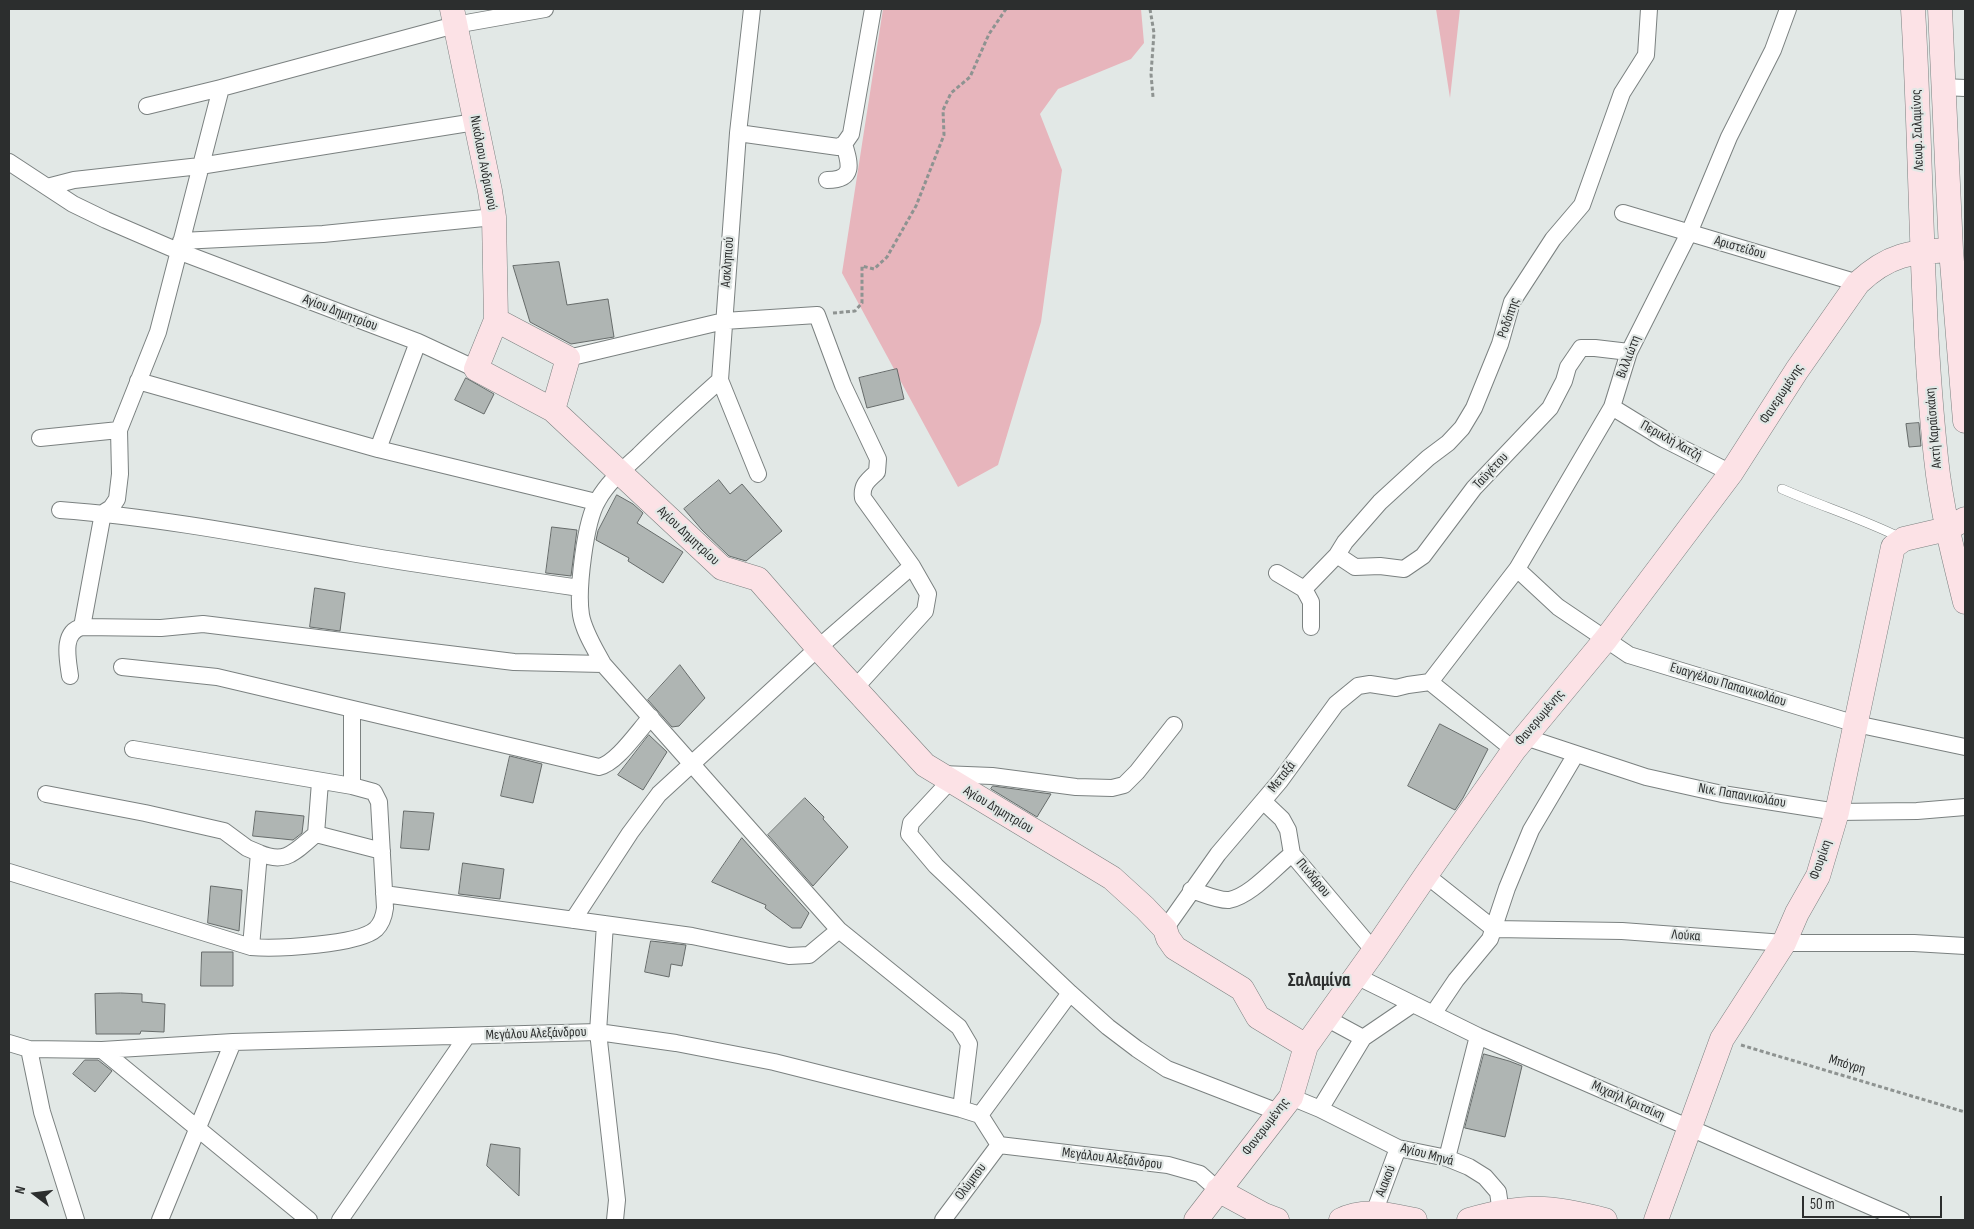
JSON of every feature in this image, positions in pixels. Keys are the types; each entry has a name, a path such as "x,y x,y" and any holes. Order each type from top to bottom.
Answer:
{"main road":[{"name":"Λεωφ. Σαλαμίνος","path":"1913,9 1919,145 1921,252"},
{"name":"Λεωφ. Σαλαμίνος","path":"1940,9 1954,87 1951,250"},
{"name":"Νικόλαου Ανδριανού","path":"453,17 494,217 496,320"},
{"name":"Φανερωμένης","path":"1196,1220 1284,1104 1306,1046 1426,875 1519,744 1606,639 1731,473 1797,370 1858,282 1870,271 1892,259 1910,253 1951,250"},
{"path":"1951,250 1965,421"},
{"name":"Ακτή Καραϊσκάκη","path":"1921,252 1936,459 1956,524 1965,602"},
{"path":"476,369 496,320 568,358 554,410"},
{"name":"Αγίου Δημητρίου","path":"476,369 554,410 722,568 758,578 818,648 925,765 1112,878 1165,929 1168,938 1175,948 1242,990 1258,1017 1306,1046"},
{"path":"1904,539 1956,524"},
{"name":"Φουρίκη","path":"1656,1220 1722,1039 1784,943 1797,913 1818,876 1837,812 1893,547 1904,539"},
{"path":"1218,1190 1277,1220"},
{"path":"1469,1220 1541,1208 1571,1211 1605,1220"},
{"path":"1341,1220 1353,1214 1374,1214 1415,1220"}],"street":[{"path":"147,106 221,88 453,17 545,9"},
{"name":"Ασκληπιού","path":"720,380 738,133 752,9"},
{"path":"738,133 838,147 844,144 851,134 873,9"},
{"name":"Ροδόπης","path":"1304,590 1337,556 1345,542 1380,502 1428,458 1448,443 1462,428 1474,408 1496,353 1512,302 1553,239 1582,204 1622,93 1646,55 1649,9"},
{"name":"Βιλλιώτη","path":"1430,682 1517,569 1612,407 1629,352 1689,233 1729,137 1773,50 1788,9"},
{"path":"82,627 103,513 111,508 117,499 120,474 119,430 158,332 221,88"},
{"path":"47,187 74,180 200,166 475,122"},
{"path":"827,180 844,178 848,172 849,160 844,144"},
{"name":"Αγίου Δημητρίου","path":"9,162 47,187 106,220 180,246 418,342 476,369"},
{"name":"Αριστείδου","path":"1623,213 1858,282"},
{"path":"180,246 494,217"},
{"path":"568,358 724,322 817,315 843,385 878,460 877,472 864,484 863,498 912,566 928,594 925,611 855,688"},
{"path":"378,448 418,342"},
{"name":"Ταϋγέτου","path":"1337,556 1355,567 1380,566 1404,569 1414,563 1423,556 1474,488 1550,408 1564,381 1568,367 1581,348 1629,352"},
{"path":"758,474 720,380 620,473 605,488 596,502 585,543 580,588 581,616 587,634 603,664 839,930 959,1027 965,1035 968,1044 961,1109"},
{"path":"138,381 378,448 596,502"},
{"name":"Περικλή Χατζή","path":"1612,407 1664,439 1731,473"},
{"path":"40,438 119,430"},
{"path":"60,510 103,513 266,538 438,568 580,588"},
{"path":"573,920 630,833 659,794 818,648 912,566"},
{"name":"Ευαγγέλου Παπανικολάου","path":"1517,569 1558,607 1628,655 1856,724 1965,746"},
{"path":"1278,573 1304,590 1311,602 1311,627"},
{"path":"70,676 66,652 70,634 77,628 161,628 203,624 514,662 603,664"},
{"path":"122,667 218,677 599,767 606,765 614,758 651,717"},
{"name":"Νικ. Παπανικολάου","path":"1430,682 1474,720 1519,744 1576,754 1646,777 1722,794 1837,812 1917,811 1965,807"},
{"name":"Μεταξά","path":"1165,929 1224,846 1280,781 1336,704 1358,686 1370,684 1396,688 1430,682"},
{"path":"352,710 352,786"},
{"path":"945,777 992,776 1076,787 1112,788 1124,784 1137,772 1174,725"},
{"path":"9,872 251,948 330,943 369,933 376,929 383,920 385,908 382,851 378,798 374,792 352,786 133,749"},
{"path":"1433,1014 1456,980 1490,939 1507,888 1531,830 1576,754"},
{"name":"Αγίου Μηνά","path":"945,777 911,823 909,834 936,866 1108,1027 1167,1069 1284,1104 1320,1109 1398,1148 1447,1158 1469,1167 1485,1177 1498,1192 1501,1216"},
{"path":"46,794 224,831 247,848 268,857 281,858 289,856 316,834 320,782"},
{"name":"Πινδάρου","path":"1263,801 1282,819 1288,830 1292,854 1374,951"},
{"path":"316,834 382,851"},
{"path":"251,948 259,853"},
{"path":"1191,890 1229,900 1260,883 1292,854"},
{"path":"1426,875 1494,929"},
{"path":"384,894 692,936 789,956 809,955 839,930"},
{"path":"605,924 598,1032 617,1200 615,1220"},
{"name":"Λούκα","path":"1494,929 1622,932 1784,943 1914,943 1965,946"},
{"name":"Μιχαήλ Κριτσίκη","path":"1356,976 1478,1036 1902,1220"},
{"path":"999,1145 980,1116 1070,993"},
{"path":"1320,1109 1363,1038 1413,1004"},
{"path":"1326,1018 1363,1038"},
{"name":"Μεγάλου Αλεξάνδρου","path":"9,1043 29,1049 102,1050 233,1042 598,1032 676,1043 774,1062 961,1109 980,1116"},
{"path":"340,1220 467,1036"},
{"path":"1447,1158 1478,1036"},
{"path":"160,1220 233,1042"},
{"path":"29,1049 42,1112 76,1220"},
{"path":"102,1050 309,1220"},
{"name":"Μεγάλου Αλεξάνδρου","path":"999,1145 1168,1165 1200,1174 1218,1190"},
{"name":"Ολύμπου","path":"944,1220 999,1145"},
{"name":"Αιακού","path":"1374,1214 1398,1148"}],"lane":[{"path":"1782,489 1818,505 1871,523 1904,539"}],"path":[{"path":"817,315 855,311 862,304 862,266 874,269 887,256 912,214 944,135 943,110 951,93 970,78 989,34 1006,9"},
{"path":"1150,9 1154,33 1151,74 1153,97"},
{"name":"Μπόγρη","path":"1722,1039 1965,1112"}],"shaded area":[{"path":"883,9 1141,9 1144,43 1131,59 1058,89 1040,114 1062,170 1041,322 998,465 958,487 842,273"},
{"path":"1436,9 1460,9 1450,98"}],"building":[{"path":"559,262 567,305 608,299 614,337 571,344 530,322 513,266"},
{"path":"897,369 904,399 867,408 859,378"},
{"path":"466,378 494,394 484,414 455,400"},
{"path":"1919,423 1921,446 1909,447 1906,424"},
{"path":"719,480 730,494 742,484 782,531 746,561 729,556 702,530 684,509"},
{"path":"617,495 633,504 643,513 637,523 683,552 663,583 628,561 629,558 596,540 598,531"},
{"path":"552,527 577,530 571,576 546,573"},
{"path":"315,588 345,593 340,631 310,627"},
{"path":"680,665 705,698 679,726 672,727 648,700"},
{"path":"1440,724 1488,749 1455,810 1408,786"},
{"path":"649,735 667,752 643,790 618,775"},
{"path":"510,756 542,764 533,803 501,796"},
{"path":"993,786 1051,794 1037,817 991,789"},
{"path":"805,798 824,817 823,819 848,847 813,886 768,835"},
{"path":"256,811 304,816 302,833 293,840 253,836"},
{"path":"404,811 434,813 429,850 401,848"},
{"path":"742,838 809,913 801,928 792,928 765,908 766,905 712,882"},
{"path":"463,863 504,869 500,899 459,894"},
{"path":"211,886 242,890 239,931 208,923"},
{"path":"651,941 686,945 682,966 671,964 669,977 645,972"},
{"path":"202,952 233,952 233,986 201,986"},
{"path":"95,994 142,994 142,1002 165,1004 164,1032 141,1031 140,1034 96,1034"},
{"path":"1484,1054 1522,1066 1505,1137 1465,1128"},
{"path":"85,1060 98,1060 112,1071 95,1092 73,1074"},
{"path":"491,1144 520,1148 519,1196 487,1166"}],"district":[{"name":"Σαλαμίνα","path":"1319,981"}]}
